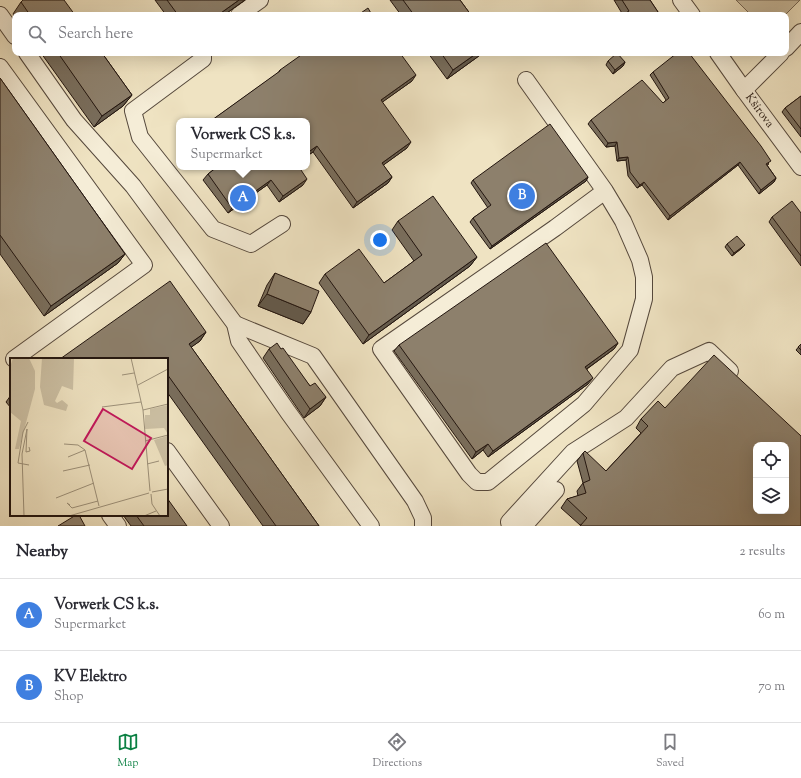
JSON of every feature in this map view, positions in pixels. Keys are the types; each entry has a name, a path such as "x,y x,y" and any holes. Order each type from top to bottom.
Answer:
{"street":[{"path":"243,12 260,0"},
{"path":"681,0 690,12"},
{"path":"0,15 12,32"},
{"path":"789,45 801,32"},
{"path":"29,56 74,120 133,186 235,324 239,341 288,412 371,526"},
{"path":"203,56 203,59 133,112 140,137 213,229 251,244 282,224"},
{"name":"Kšírova","path":"720,56 801,167"},
{"path":"744,90 778,56"},
{"path":"0,67 144,266 15,358"},
{"path":"526,80 605,191 623,221 640,260 644,277 644,299 630,350 584,404 488,482 477,482 469,474 381,350 555,228 605,191"},
{"path":"235,324 313,356 415,501 423,518 423,526"},
{"path":"510,526 509,522 573,452 626,418 672,368 709,351 743,384"},
{"path":"168,452 221,526"},
{"path":"524,526 556,490"},
{"path":"111,516 118,526"}],"shaded area":[{"path":"736,0 800,0 788,12 748,12"}],"building":[{"path":"23,0 64,0 73,12 28,12 21,2"},
{"path":"167,0 239,0 222,12 176,12"},
{"path":"403,0 460,0 469,12 412,12"},
{"path":"622,0 650,0 658,12 627,12 629,11"},
{"path":"368,8 370,12 362,12"},
{"path":"60,56 104,56 132,95 102,116"},
{"path":"300,56 402,56 416,75 381,100 411,142 382,163 392,177 357,202 317,146 310,151 310,118 215,118"},
{"path":"443,56 473,56 453,70"},
{"path":"614,56 620,56 625,62 615,70 608,61"},
{"path":"673,56 691,56 761,146 771,161 766,164 776,178 761,190 740,162 670,216 644,182 640,185 630,172 628,157 619,158 617,142 608,143 591,120 642,80 663,103 669,98 653,72"},
{"path":"0,78 125,254 51,306 0,235"},
{"path":"801,96 801,129 785,108"},
{"path":"550,124 588,177 492,246 473,218 491,205 473,180"},
{"path":"213,170 301,170 307,179 283,196 271,180 232,208 208,174"},
{"path":"433,196 477,257 369,335 325,274 359,249 384,283 422,255 398,221"},
{"path":"792,201 801,213 801,256 772,217"},
{"path":"737,236 745,245 734,253 727,244"},
{"path":"546,243 618,343 585,367 593,378 493,451 488,444 476,452 399,345"},
{"path":"275,273 319,291 311,312 267,294"},
{"path":"170,281 206,332 189,344 319,526 276,526 168,375 168,358 61,358"},
{"path":"277,343 281,349 283,348 310,386 315,383 326,397 310,409 269,349"},
{"path":"714,355 801,436 801,526 580,526 587,518 567,499 586,493 583,483 590,480 583,453 585,451 606,471 648,426 641,419 658,401 665,408"},
{"path":"168,499 187,526 144,526 137,516 168,516"},
{"path":"74,516 80,516 85,526 58,526"}],"place":[{"name":"KV Elektro","path":"522,196"},
{"name":"Vorwerk CS k.s.","path":"243,198"}]}
